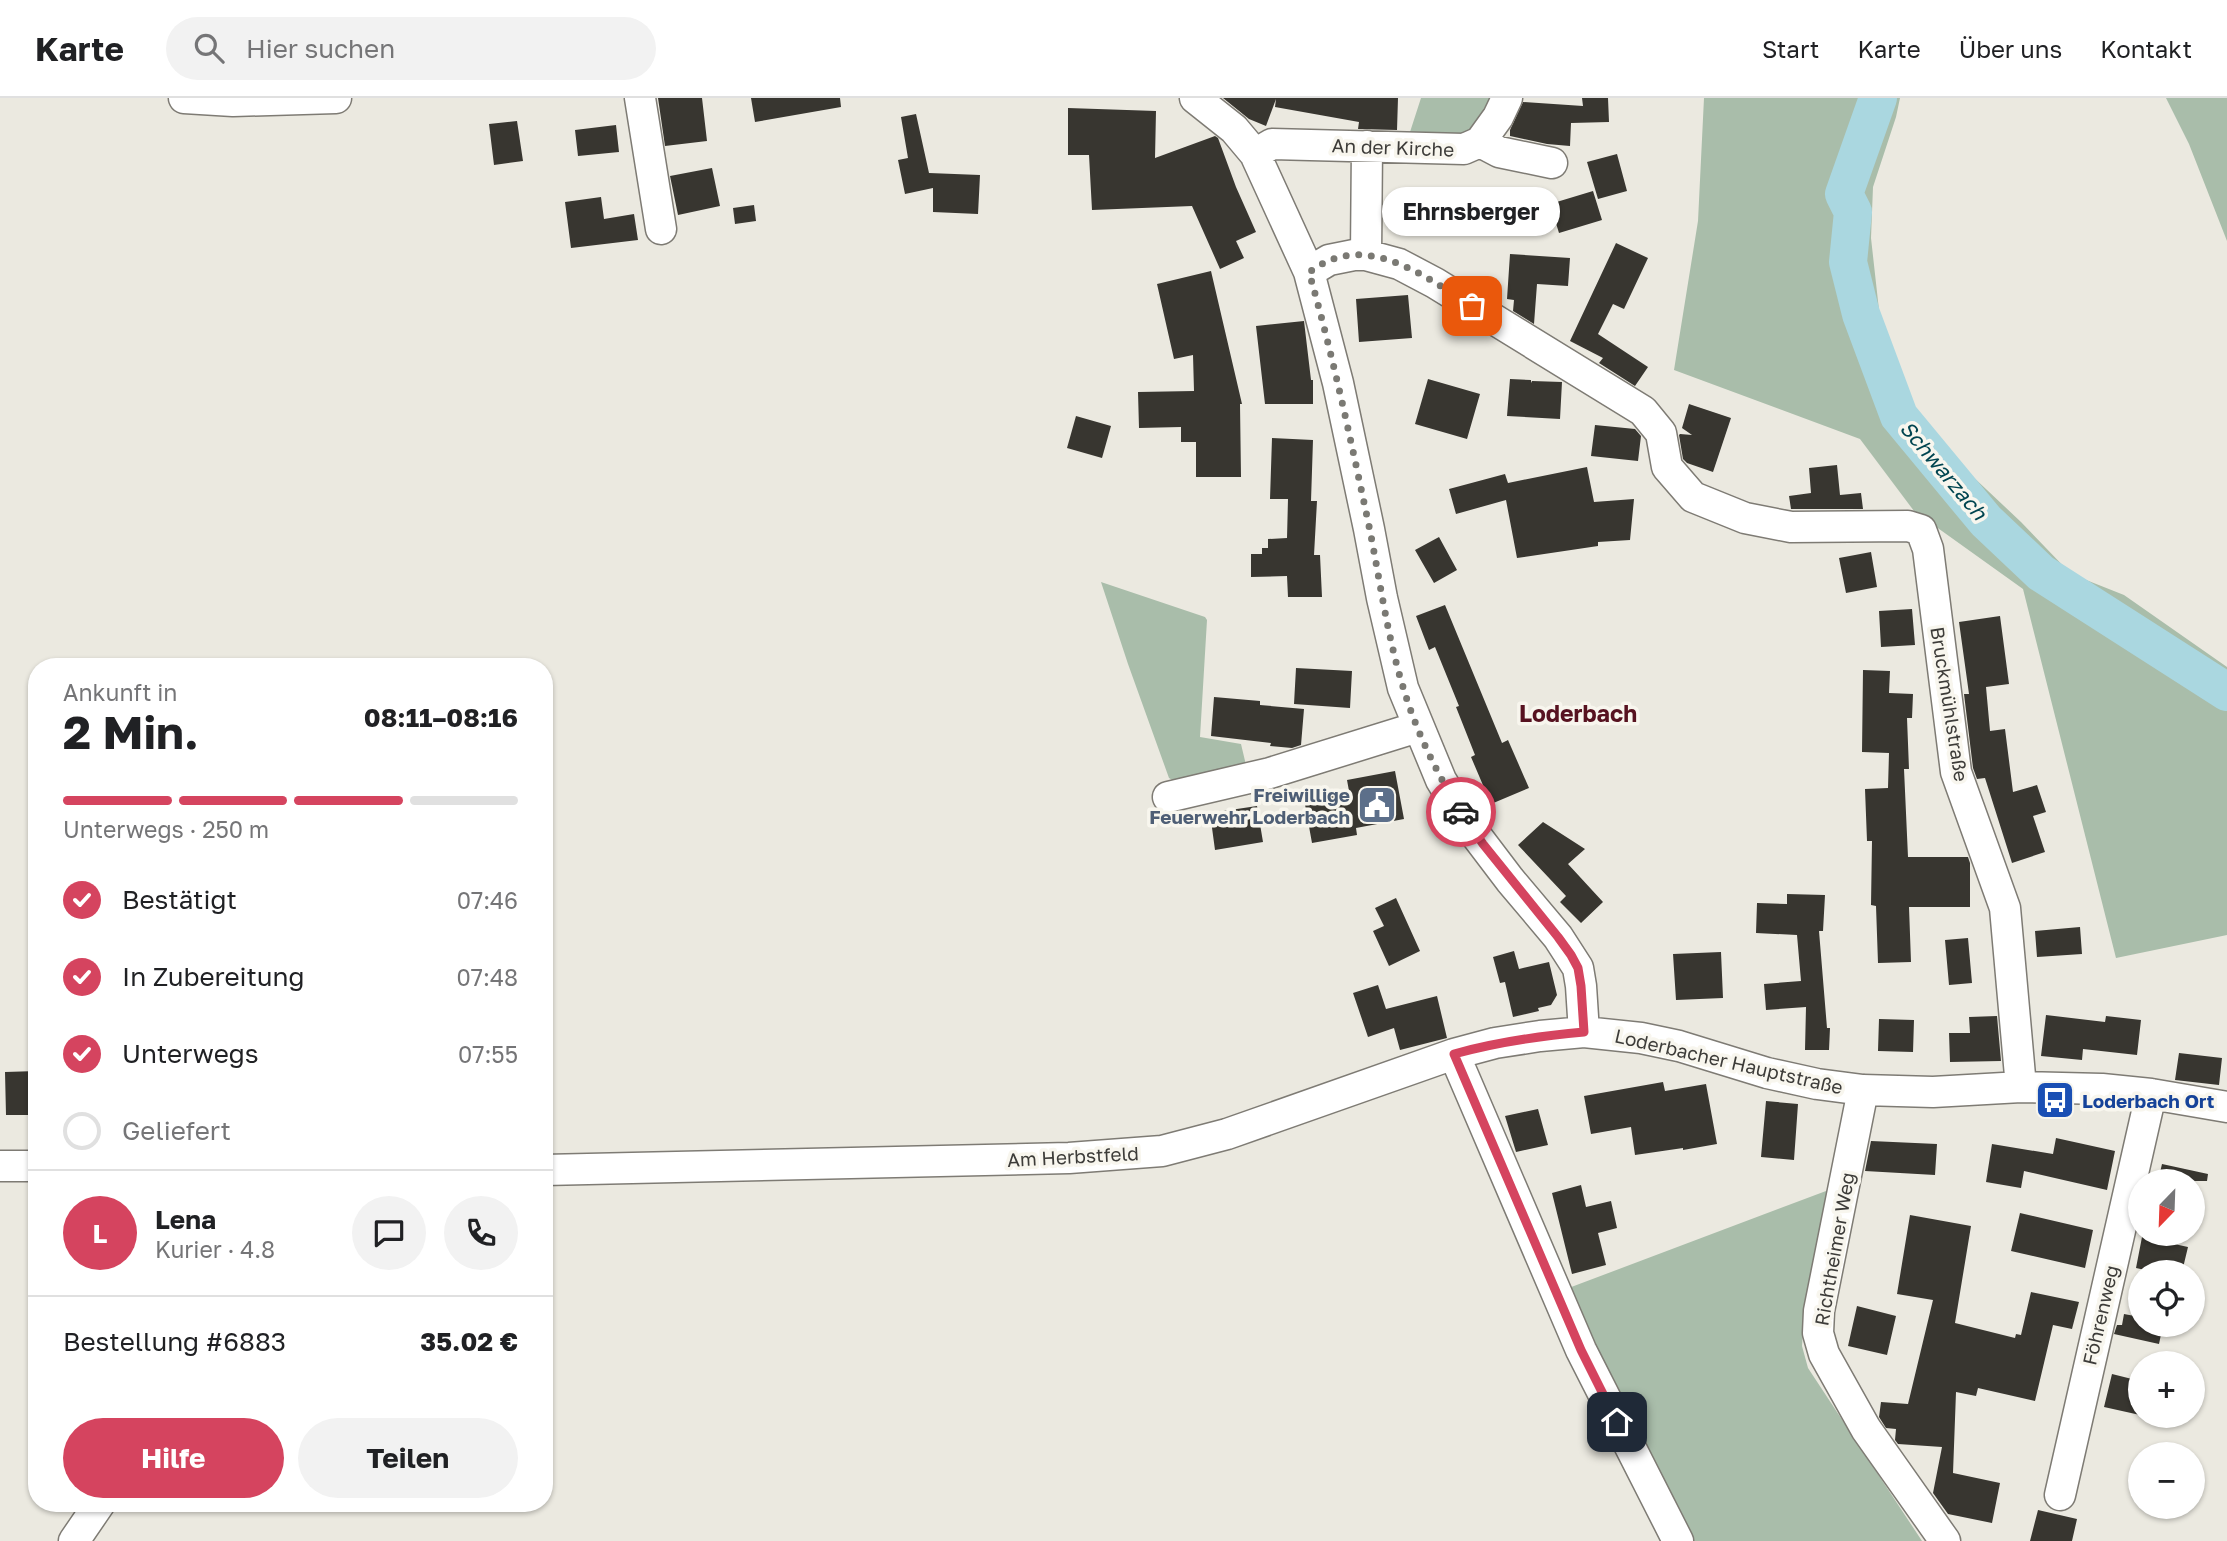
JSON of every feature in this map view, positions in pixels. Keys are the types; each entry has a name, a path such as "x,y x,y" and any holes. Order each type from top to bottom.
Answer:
{"street":[{"path":"184,98 233,101 336,98"},
{"path":"640,98 661,229"},
{"path":"1195,98 1234,129 1255,154 1309,272 1338,383 1403,688 1441,780 1469,826 1558,937 1578,968 1584,1032"},
{"name":"An der Kirche","path":"1255,154 1272,144 1464,149 1480,142 1498,117 1507,98"},
{"path":"1480,142 1499,152 1552,163"},
{"path":"1309,272 1329,260 1366,255 1367,146"},
{"name":"Bruckmühlstraße","path":"1366,255 1399,264 1435,283 1643,411 1661,433 1667,467 1693,497 1745,518 1791,527 1908,526 1921,530 1928,549 1956,772 2005,908 2021,1087"},
{"path":"1168,797 1270,773 1418,727"},
{"name":"Loderbacher Hauptstraße","path":"1584,1032 1641,1038 1679,1046 1768,1073 1817,1084 1863,1090 1933,1092 2021,1087 2102,1089 2227,1107"},
{"name":"Am Herbstfeld","path":"553,1170 1069,1158 1162,1151 1227,1134 1454,1054 1495,1043 1584,1032"},
{"path":"1454,1054 1581,1350 1678,1541"},
{"name":"Richtheimer Weg","path":"1863,1090 1819,1311 1818,1333 1824,1354 1866,1429 1945,1541"},
{"name":"Föhrenweg","path":"2060,1495 2151,1094"},
{"path":"0,1166 28,1166"},
{"path":"74,1541 94,1512"}],"green space":[{"path":"1421,98 1492,98 1473,134 1410,132"},
{"path":"1704,98 1900,98 1873,187 1871,238 1880,319 1897,381 1935,441 2021,522 2071,574 2124,595 2227,667 2227,935 2116,958 2023,589 1914,511 1860,439 1674,370 1698,221"},
{"path":"2166,98 2227,98 2227,241 2189,144"},
{"path":"1101,582 1205,617 1207,620 1200,737 1241,744 1246,765 1179,784 1169,778"},
{"path":"1834,1188 1807,1291 1802,1346 1808,1368 1922,1541 1689,1541 1566,1289"}],"building":[{"path":"658,98 702,98 707,141 665,146"},
{"path":"751,98 840,98 841,107 755,122"},
{"path":"1223,98 1398,98 1397,130 1358,129 1359,122 1275,107 1276,99 1266,126 1249,119"},
{"path":"1582,98 1608,98 1609,122 1571,123 1570,146 1510,136 1510,130 1523,102 1583,106"},
{"path":"1068,108 1156,111 1155,158 1215,136 1218,138 1256,232 1236,241 1244,258 1220,269 1192,206 1092,210 1089,155 1068,155"},
{"path":"916,114 929,173 980,175 978,214 933,212 933,188 905,194 898,160 908,158 901,117"},
{"path":"517,121 523,161 494,165 489,124"},
{"path":"616,125 619,152 578,156 575,130"},
{"path":"1617,154 1627,191 1598,199 1587,162"},
{"path":"712,168 720,206 678,215 670,176"},
{"path":"1436,188 1504,189 1504,228 1436,226"},
{"path":"1593,191 1602,220 1559,233 1550,204"},
{"path":"601,197 604,219 634,214 638,240 571,248 565,202"},
{"path":"754,205 756,221 735,224 733,208"},
{"path":"1616,243 1648,258 1624,309 1613,304 1598,334 1648,367 1635,386 1599,363 1603,358 1570,341"},
{"path":"1510,254 1570,258 1568,286 1537,284 1534,324 1513,311 1514,300 1507,299"},
{"path":"1211,271 1242,404 1241,477 1196,477 1196,442 1181,442 1181,427 1139,428 1138,392 1194,391 1193,355 1174,359 1157,284"},
{"path":"1408,295 1412,338 1359,342 1356,299"},
{"path":"1304,321 1313,380 1313,404 1265,404 1256,326"},
{"path":"1428,379 1480,394 1467,439 1415,424"},
{"path":"1510,379 1531,380 1531,383 1562,382 1560,419 1507,416"},
{"path":"1689,404 1731,418 1713,472 1683,459 1679,435 1692,435 1682,428"},
{"path":"1076,416 1111,426 1102,458 1067,448"},
{"path":"1595,425 1635,429 1641,436 1638,461 1591,456"},
{"path":"1272,438 1313,440 1311,501 1317,501 1314,555 1320,555 1322,597 1288,597 1287,576 1251,577 1251,554 1262,554 1262,548 1268,548 1268,539 1287,538 1288,499 1270,499"},
{"path":"1837,465 1840,495 1861,493 1863,509 1791,509 1789,496 1811,493 1809,468"},
{"path":"1587,467 1594,502 1634,499 1630,540 1598,542 1598,546 1517,558 1506,500 1456,514 1449,489 1505,474 1508,483"},
{"path":"1439,537 1457,570 1434,583 1415,550"},
{"path":"1871,552 1877,587 1846,593 1839,558"},
{"path":"1445,605 1502,743 1508,740 1529,788 1491,804 1471,757 1475,755 1456,707 1459,706 1435,647 1429,650 1416,616"},
{"path":"1912,609 1915,645 1881,647 1879,611"},
{"path":"2000,616 2009,684 1986,687 1990,731 2005,729 2013,792 2037,785 2046,812 2033,816 2045,852 2012,863 1985,778 1977,779 1973,768 1964,694 1969,694 1959,622"},
{"path":"1296,668 1352,671 1350,708 1294,704"},
{"path":"1863,670 1890,671 1889,693 1913,694 1912,718 1907,718 1909,769 1904,769 1908,857 1968,857 1970,863 1970,907 1909,907 1911,962 1878,963 1876,906 1871,905 1872,841 1867,841 1865,789 1888,788 1889,753 1862,752"},
{"path":"1214,697 1260,701 1260,705 1304,709 1301,745 1292,748 1270,746 1271,743 1211,736"},
{"path":"1395,771 1404,819 1356,828 1357,835 1312,843 1304,799 1349,791 1347,780"},
{"path":"1257,806 1263,842 1215,850 1210,813"},
{"path":"1543,822 1585,849 1568,864 1603,902 1581,923 1560,902 1566,896 1518,845"},
{"path":"1787,894 1825,895 1823,931 1819,931 1827,1028 1830,1028 1829,1050 1805,1050 1806,1007 1766,1010 1764,984 1801,981 1797,935 1756,933 1757,903 1787,904"},
{"path":"1396,898 1420,951 1389,966 1373,931 1384,926 1375,908"},
{"path":"2080,927 2082,954 2037,957 2035,931"},
{"path":"1968,938 1972,983 1949,985 1945,940"},
{"path":"1514,951 1519,969 1549,962 1557,995 1551,1005 1538,1008 1539,1011 1513,1017 1505,982 1500,983 1493,957"},
{"path":"1721,952 1723,998 1676,1000 1673,954"},
{"path":"1378,985 1386,1009 1437,996 1447,1038 1400,1050 1394,1028 1368,1037 1353,993"},
{"path":"2046,1015 2105,1022 2106,1016 2141,1020 2137,1055 2083,1049 2082,1060 2041,1056"},
{"path":"1997,1016 2001,1061 1950,1062 1949,1033 1970,1033 1969,1017"},
{"path":"1879,1019 1914,1020 1913,1052 1878,1051"},
{"path":"2179,1053 2222,1058 2219,1085 2175,1080"},
{"path":"28,1071 28,1115 6,1115 5,1072"},
{"path":"1663,1082 1665,1091 1706,1084 1717,1144 1635,1155 1631,1127 1591,1134 1584,1096"},
{"path":"1766,1101 1798,1104 1794,1160 1761,1157"},
{"path":"1538,1109 1548,1145 1516,1152 1505,1116"},
{"path":"2056,1138 2115,1151 2107,1190 2024,1171 2021,1188 1986,1182 1992,1144 2053,1154"},
{"path":"1871,1141 1937,1144 1935,1175 1865,1171"},
{"path":"2162,1164 2185,1169 2161,1169"},
{"path":"1581,1185 1586,1207 1611,1201 1617,1228 1598,1233 1606,1265 1572,1274 1552,1193"},
{"path":"2020,1213 2093,1230 2085,1268 2011,1251"},
{"path":"1910,1215 1971,1226 1955,1323 2015,1338 2016,1334 2021,1335 2031,1292 2079,1302 2072,1329 2053,1325 2035,1401 1978,1388 1976,1396 1956,1392 1953,1473 2000,1483 1992,1523 1948,1514 1933,1493 1942,1447 1898,1444 1895,1440 1896,1429 1886,1428 1879,1417 1881,1402 1908,1404 1933,1300 1897,1294"},
{"path":"2140,1246 2188,1247 2185,1260 2138,1260"},
{"path":"1857,1306 1896,1316 1887,1355 1848,1346"},
{"path":"2124,1314 2128,1315 2128,1337 2160,1337 2159,1344 2114,1334 2117,1325 2122,1325"},
{"path":"2112,1374 2128,1378 2128,1412 2104,1407"},
{"path":"2038,1510 2077,1519 2072,1541 2030,1541"}],"waterway":[{"name":"Schwarzach","path":"1878,98 1844,194 1853,212 1848,262 1861,314 1899,416 1986,521 2041,573 2227,692"}],"way so far":[{"path":"1461,812 1441,780 1403,688 1338,383 1309,272 1329,260 1366,255 1399,264 1472,306"}],"place":[{"name":"Ehrnsberger","path":"1472,306"},
{"name":"Freiwillige Feuerwehr Loderbach","path":"1377,805"},
{"name":"Loderbach Ort","path":"2055,1100"}],"district":[{"name":"Loderbach","path":"1578,713"}],"route":[{"path":"1461,812 1510,880 1558,937 1578,968 1584,1032 1495,1043 1454,1054 1581,1350 1617,1422"}]}
